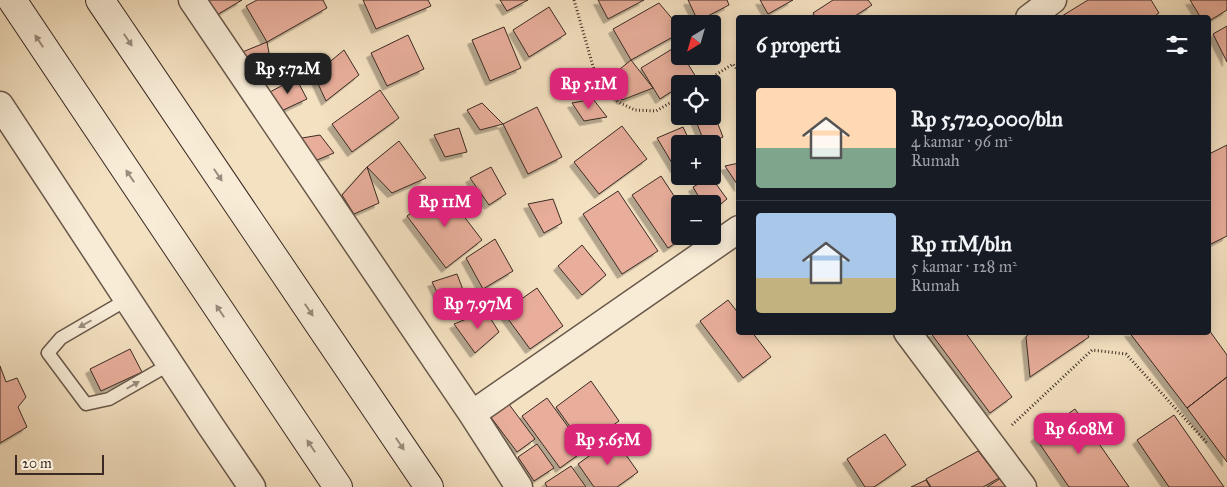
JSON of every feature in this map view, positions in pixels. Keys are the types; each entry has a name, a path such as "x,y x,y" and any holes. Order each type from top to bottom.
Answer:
{"main road":[{"path":"12,0 338,487"},
{"path":"100,0 429,487"}],"street":[{"path":"192,0 472,414 519,487"},
{"path":"1033,15 1053,0"},
{"path":"0,105 252,487"},
{"path":"472,414 736,231"},
{"path":"909,335 1023,487"}],"lane":[{"path":"128,299 60,338 48,353 86,404 109,399 170,364"}],"path":[{"path":"574,0 597,80 618,102 635,110 656,112 671,103"},
{"path":"715,75 733,64 736,68"},
{"path":"991,444 1092,350 1126,354 1207,443"}],"building":[{"path":"206,0 242,0 215,16"},
{"path":"257,0 323,0 327,8 267,42 246,6"},
{"path":"363,0 428,0 431,6 376,29"},
{"path":"500,0 528,0 507,11"},
{"path":"598,0 644,0 608,19"},
{"path":"688,0 727,0 729,5 710,15 695,15"},
{"path":"760,0 793,0 768,14"},
{"path":"833,0 868,0 872,5 857,15 814,15 813,13"},
{"path":"1088,0 1151,0 1159,13 1156,15 1064,15"},
{"path":"1190,0 1227,0 1227,10 1211,20 1211,15 1199,15"},
{"path":"659,3 671,17 671,38 631,60 613,29"},
{"path":"549,7 566,34 529,57 513,30"},
{"path":"1227,26 1227,62 1213,34"},
{"path":"504,27 521,68 490,81 472,40"},
{"path":"408,35 424,69 387,86 371,53"},
{"path":"267,42 271,64 246,72 235,55"},
{"path":"344,50 359,75 326,101 314,75"},
{"path":"671,50 671,65 689,65 695,75 671,75 671,92 660,99 641,68"},
{"path":"631,60 653,88 622,100 604,82"},
{"path":"296,78 307,99 279,112 270,92"},
{"path":"380,90 399,118 352,152 332,124"},
{"path":"593,99 607,117 584,121 572,103"},
{"path":"482,103 503,124 480,130 467,110"},
{"path":"537,107 562,157 528,174 503,124"},
{"path":"698,125 718,125 723,137 721,138 721,135 701,135"},
{"path":"622,126 647,159 599,194 574,162"},
{"path":"683,127 687,135 671,135 671,161 657,138"},
{"path":"459,128 467,152 445,157 434,135"},
{"path":"320,135 334,153 317,160 296,139"},
{"path":"399,141 426,178 392,193 367,167"},
{"path":"1227,145 1227,236 1211,244 1211,153"},
{"path":"736,164 736,182 725,166"},
{"path":"367,167 379,203 354,214 342,195"},
{"path":"491,167 506,194 489,205 470,178"},
{"path":"661,176 673,195 671,195 672,245 668,248 632,195"},
{"path":"697,185 717,185 727,199 721,204 721,195 698,195 693,187"},
{"path":"443,189 482,240 446,268 407,216"},
{"path":"618,191 658,251 622,274 583,214"},
{"path":"553,199 562,223 544,233 528,204"},
{"path":"495,239 513,271 483,289 466,258"},
{"path":"582,245 606,275 582,295 558,266"},
{"path":"457,274 465,295 444,306 432,282"},
{"path":"537,288 563,326 530,349 503,312"},
{"path":"728,300 736,310 736,335 754,335 771,357 743,378 700,321"},
{"path":"486,311 499,332 475,353 454,324"},
{"path":"1211,333 1227,355 1227,377 1187,408 1131,335 1211,335"},
{"path":"932,335 967,335 1012,397 990,413"},
{"path":"1028,335 1088,335 1089,337 1030,377 1026,337"},
{"path":"130,349 142,372 101,391 90,369"},
{"path":"0,366 6,382 17,378 26,397 18,407 27,427 0,443"},
{"path":"1227,377 1227,462 1187,408"},
{"path":"591,381 619,421 584,446 556,407"},
{"path":"547,398 585,450 560,468 522,416"},
{"path":"505,399 535,439 517,452 487,412"},
{"path":"1075,409 1129,487 1069,487 1035,437"},
{"path":"1174,415 1224,487 1169,487 1137,440"},
{"path":"885,434 906,465 874,487 865,487 847,459"},
{"path":"614,438 638,472 617,487 594,487 578,464"},
{"path":"537,444 554,468 534,481 518,457"},
{"path":"978,451 999,478 983,487 931,487 926,479"},
{"path":"571,466 586,487 547,487 545,483"},
{"path":"1001,478 1006,487 987,487"},
{"path":"926,480 930,487 911,487"}]}
